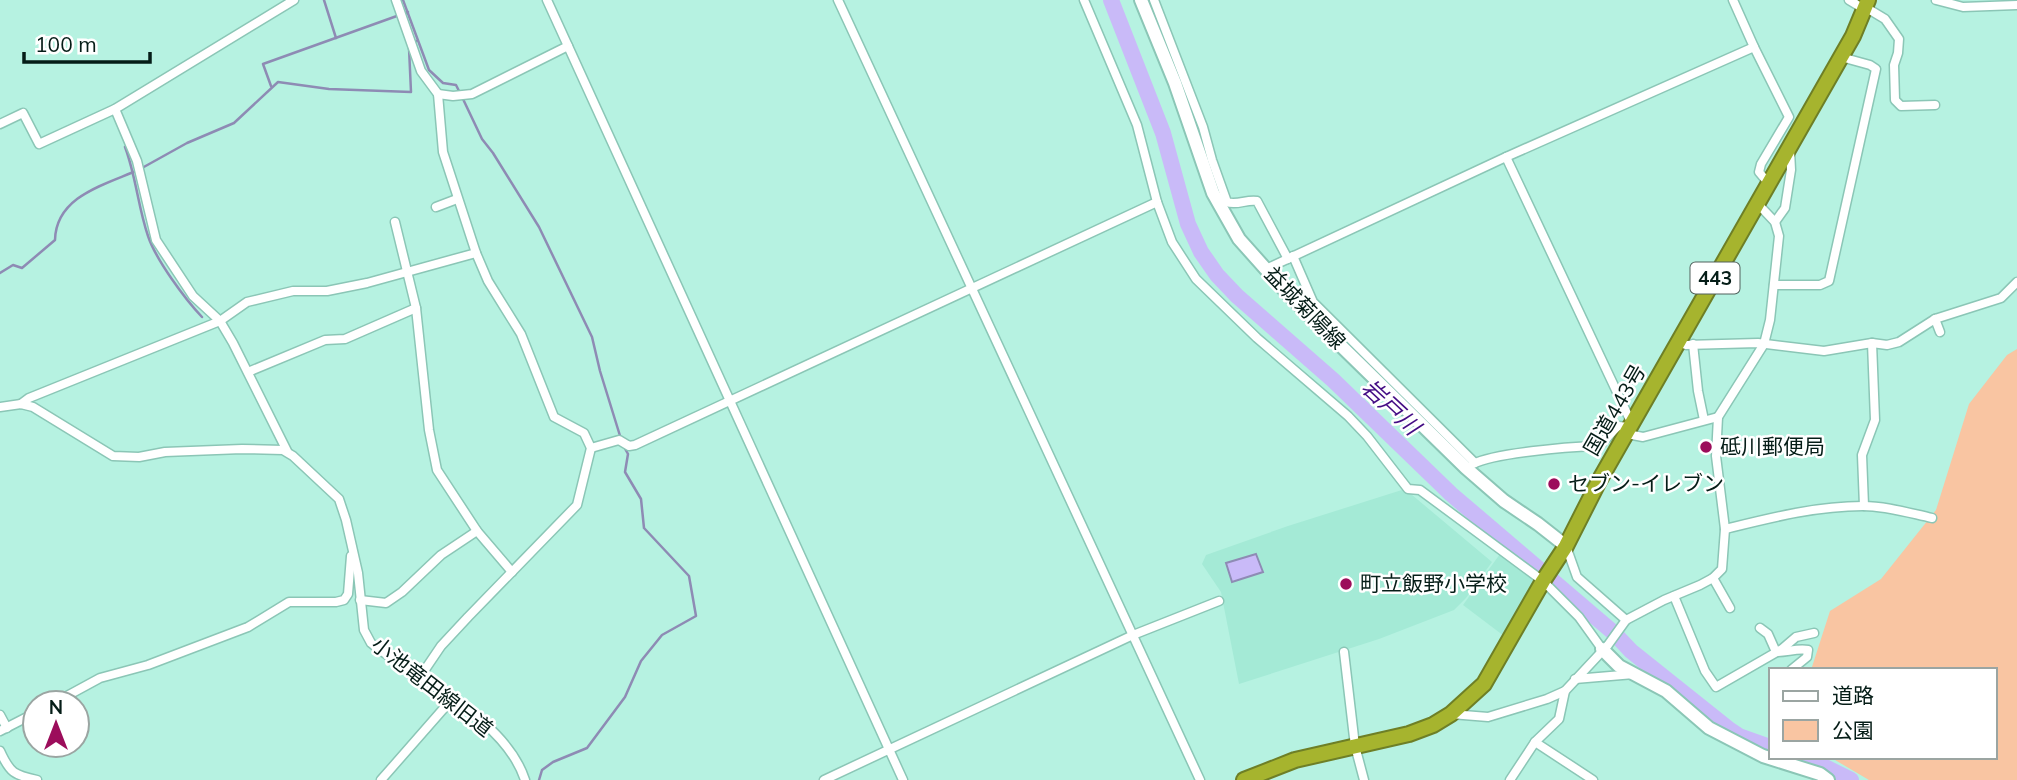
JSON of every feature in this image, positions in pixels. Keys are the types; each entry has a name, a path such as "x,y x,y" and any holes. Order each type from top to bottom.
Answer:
{"highway":[{"name":"国道443号","path":"1244,780 1296,760 1409,734 1433,725 1451,714 1484,684 1563,551 1630,428 1686,343 1758,203 1841,57 1866,5"}],"main road":[{"name":"益城菊陽線","path":"1141,0 1175,83 1213,193 1239,239 1288,294 1471,465 1504,501 1538,524 1563,551"},
{"path":"1605,647 1619,666 1666,691 1709,728 1769,758"},
{"path":"1772,759 1820,774 1828,780"}],"street":[{"path":"0,124 23,113 39,145 115,109 294,0"},
{"path":"396,0 421,71 438,93 443,152 457,199 488,281 521,334 554,417 584,433 591,448 577,505 441,646 420,677"},
{"path":"547,0 903,780"},
{"path":"838,0 1200,780"},
{"path":"1084,0 1137,125 1157,202 1172,242 1196,279 1256,338 1348,416 1408,489 1420,490 1543,581 1605,647"},
{"path":"1154,0 1203,127 1227,202 1232,204 1256,201 1291,257 1314,302 1471,465 1516,454 1595,446 1601,444 1618,426 1630,428 1643,437 1718,416"},
{"path":"1733,0 1789,117 1761,164 1759,172 1769,184"},
{"path":"1849,0 1866,5 1885,19 1899,39 1894,65 1895,100 1898,104 1936,105"},
{"path":"1936,0 1963,7 2017,5"},
{"path":"438,93 453,96 471,94 568,46"},
{"path":"1266,268 1506,157 1755,47"},
{"path":"1774,285 1820,285 1829,281 1876,69 1841,57"},
{"name":"小池竜田線旧道","path":"115,109 137,161 156,240 193,296 220,321 285,450 339,499 358,573 364,631 371,643 486,726 518,761 525,780"},
{"path":"1776,222 1785,208 1791,170 1790,147"},
{"path":"1506,157 1630,428"},
{"path":"436,207 457,199"},
{"path":"591,448 619,440 629,446 635,445 1157,202"},
{"path":"1451,714 1488,717 1565,691 1626,620 1713,578 1722,569 1725,529 1716,456 1718,416 1764,344 1770,320 1779,236 1776,222 1758,203"},
{"path":"395,222 416,307 429,430 437,470 477,531 512,572"},
{"path":"21,404 29,398 220,321 247,303 293,291 327,291 476,253"},
{"path":"1704,420 1686,343 1764,344 1824,351 1872,343 1887,345 1899,342 1935,318 2001,298 2017,282"},
{"path":"248,372 325,340 345,339 416,307"},
{"path":"1935,318 1940,332"},
{"path":"1864,506 1863,455 1875,420 1872,343"},
{"path":"0,407 21,404 33,407 113,456 139,457 176,452 252,449 283,450 293,456"},
{"path":"1725,529 1787,514 1864,506 1899,510 1932,518"},
{"path":"360,600 386,603 402,592 441,555 477,531"},
{"path":"80,689 100,678 149,665 248,626 289,602 344,600 348,594 352,545"},
{"path":"1563,551 1577,577 1626,620"},
{"path":"1713,578 1730,608"},
{"path":"1675,596 1705,671 1716,687 1776,652 1796,637 1814,633"},
{"path":"824,780 1133,635 1219,601"},
{"path":"1760,628 1768,634 1776,652"},
{"path":"1776,652 1801,648 1808,650 1807,657 1793,668"},
{"path":"1344,652 1355,746 1364,780"},
{"path":"1575,680 1634,674"},
{"path":"1510,780 1535,742 1559,719 1565,691"},
{"path":"380,780 452,699"},
{"path":"0,715 4,730 21,721"},
{"path":"1535,742 1593,780"},
{"path":"0,751 6,765 16,776 37,780"}],"shaded area":[{"name":"町立飯野小学校","path":"1405,489 1492,562 1466,598 1454,610 1379,639 1239,684 1221,592 1202,564 1206,555"},
{"path":"1256,554 1263,572 1232,582 1226,563"},
{"path":"1500,554 1535,581 1504,636 1463,605"}],"green space":[{"path":"2017,349 2017,780 1869,780 1833,759 1996,759 1996,668 1812,668 1830,611 1881,579 1936,510 1969,404 2007,355"}],"waterway":[{"path":"324,0 336,38"},
{"path":"403,0 429,70 443,83 456,85 460,93"},
{"name":"岩戸川","path":"1111,0 1163,133 1188,224 1201,252 1217,275 1237,296 1333,380 1451,494 1614,633 1631,651 1730,730 1769,747"},
{"path":"271,86 263,64 408,12"},
{"path":"142,168 187,143 234,123 278,82 329,89 411,92 409,48 416,41"},
{"path":"463,99 482,139 539,227 592,337 621,439"},
{"path":"125,147 152,246 172,279 202,317"},
{"path":"0,273 13,265 22,268 55,240 57,225 72,203 96,188 136,171"},
{"path":"539,780 542,770 553,762 587,748 625,697 641,661 662,635 696,616 689,576 644,528 641,499 625,472 628,454 623,445"},
{"name":"岩戸川","path":"1809,759 1851,780"}],"place":[{"name":"砥川郵便局","path":"1706,447"},
{"name":"セブン-イレブン","path":"1554,484"},
{"name":"町立飯野小学校","path":"1346,584"}]}
